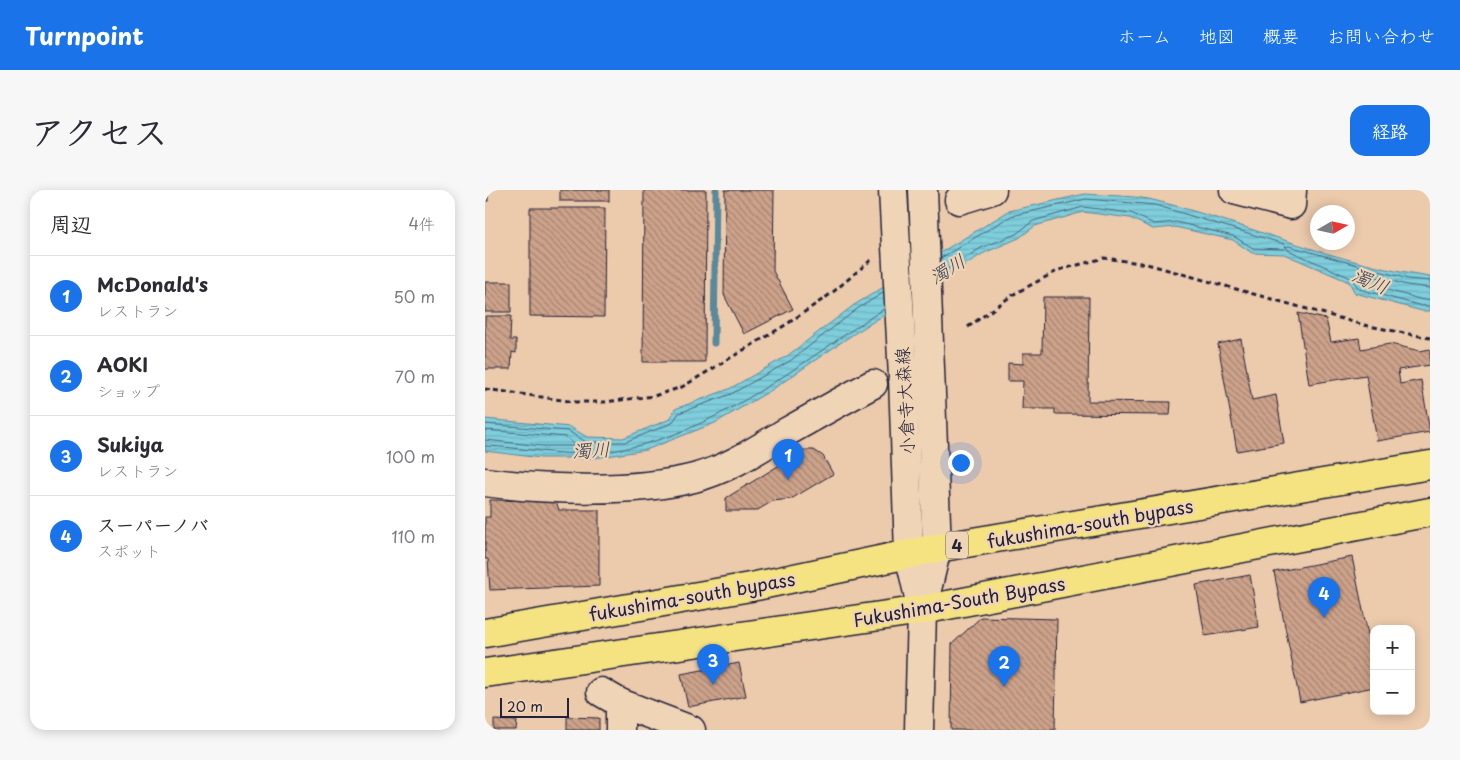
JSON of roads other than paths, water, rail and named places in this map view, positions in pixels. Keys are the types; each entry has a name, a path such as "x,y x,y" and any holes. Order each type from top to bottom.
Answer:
{"highway":[{"name":"fukushima-south bypass","path":"485,633 756,586 937,548 1430,465"},
{"name":"Fukushima-South Bypass","path":"485,673 922,610 1430,512"}],"street":[{"name":"小倉寺大森線","path":"893,190 903,377 909,554 922,610"},
{"path":"919,730 922,610 937,548 923,190"},
{"path":"959,200 992,190"},
{"path":"1234,190 1291,205 1291,190"},
{"path":"485,482 525,487 565,488 639,486 694,478 741,459 873,384"},
{"path":"620,730 611,698 691,730"}],"water":[{"name":"濁川","path":"1085,194 1149,199 1191,210 1310,248 1310,250 1318,250 1395,271 1430,277 1430,311 1422,311 1355,293 1349,282 1284,254 1252,253 1233,240 1175,227 1153,229 1130,218 1083,212 1035,226 1019,238 984,253 852,335 770,391 715,423 646,450 594,458 541,458 485,451 485,419 570,427 587,437 623,438 670,419 675,409 729,389 787,356 854,305 1009,211"}],"waterway":[{"path":"714,343 716,190"}],"place":[{"name":"McDonald's","path":"788,480"},
{"name":"スーパーノバ","path":"1324,618"},
{"name":"Sukiya","path":"713,685"},
{"name":"AOKI","path":"1004,687"}]}
